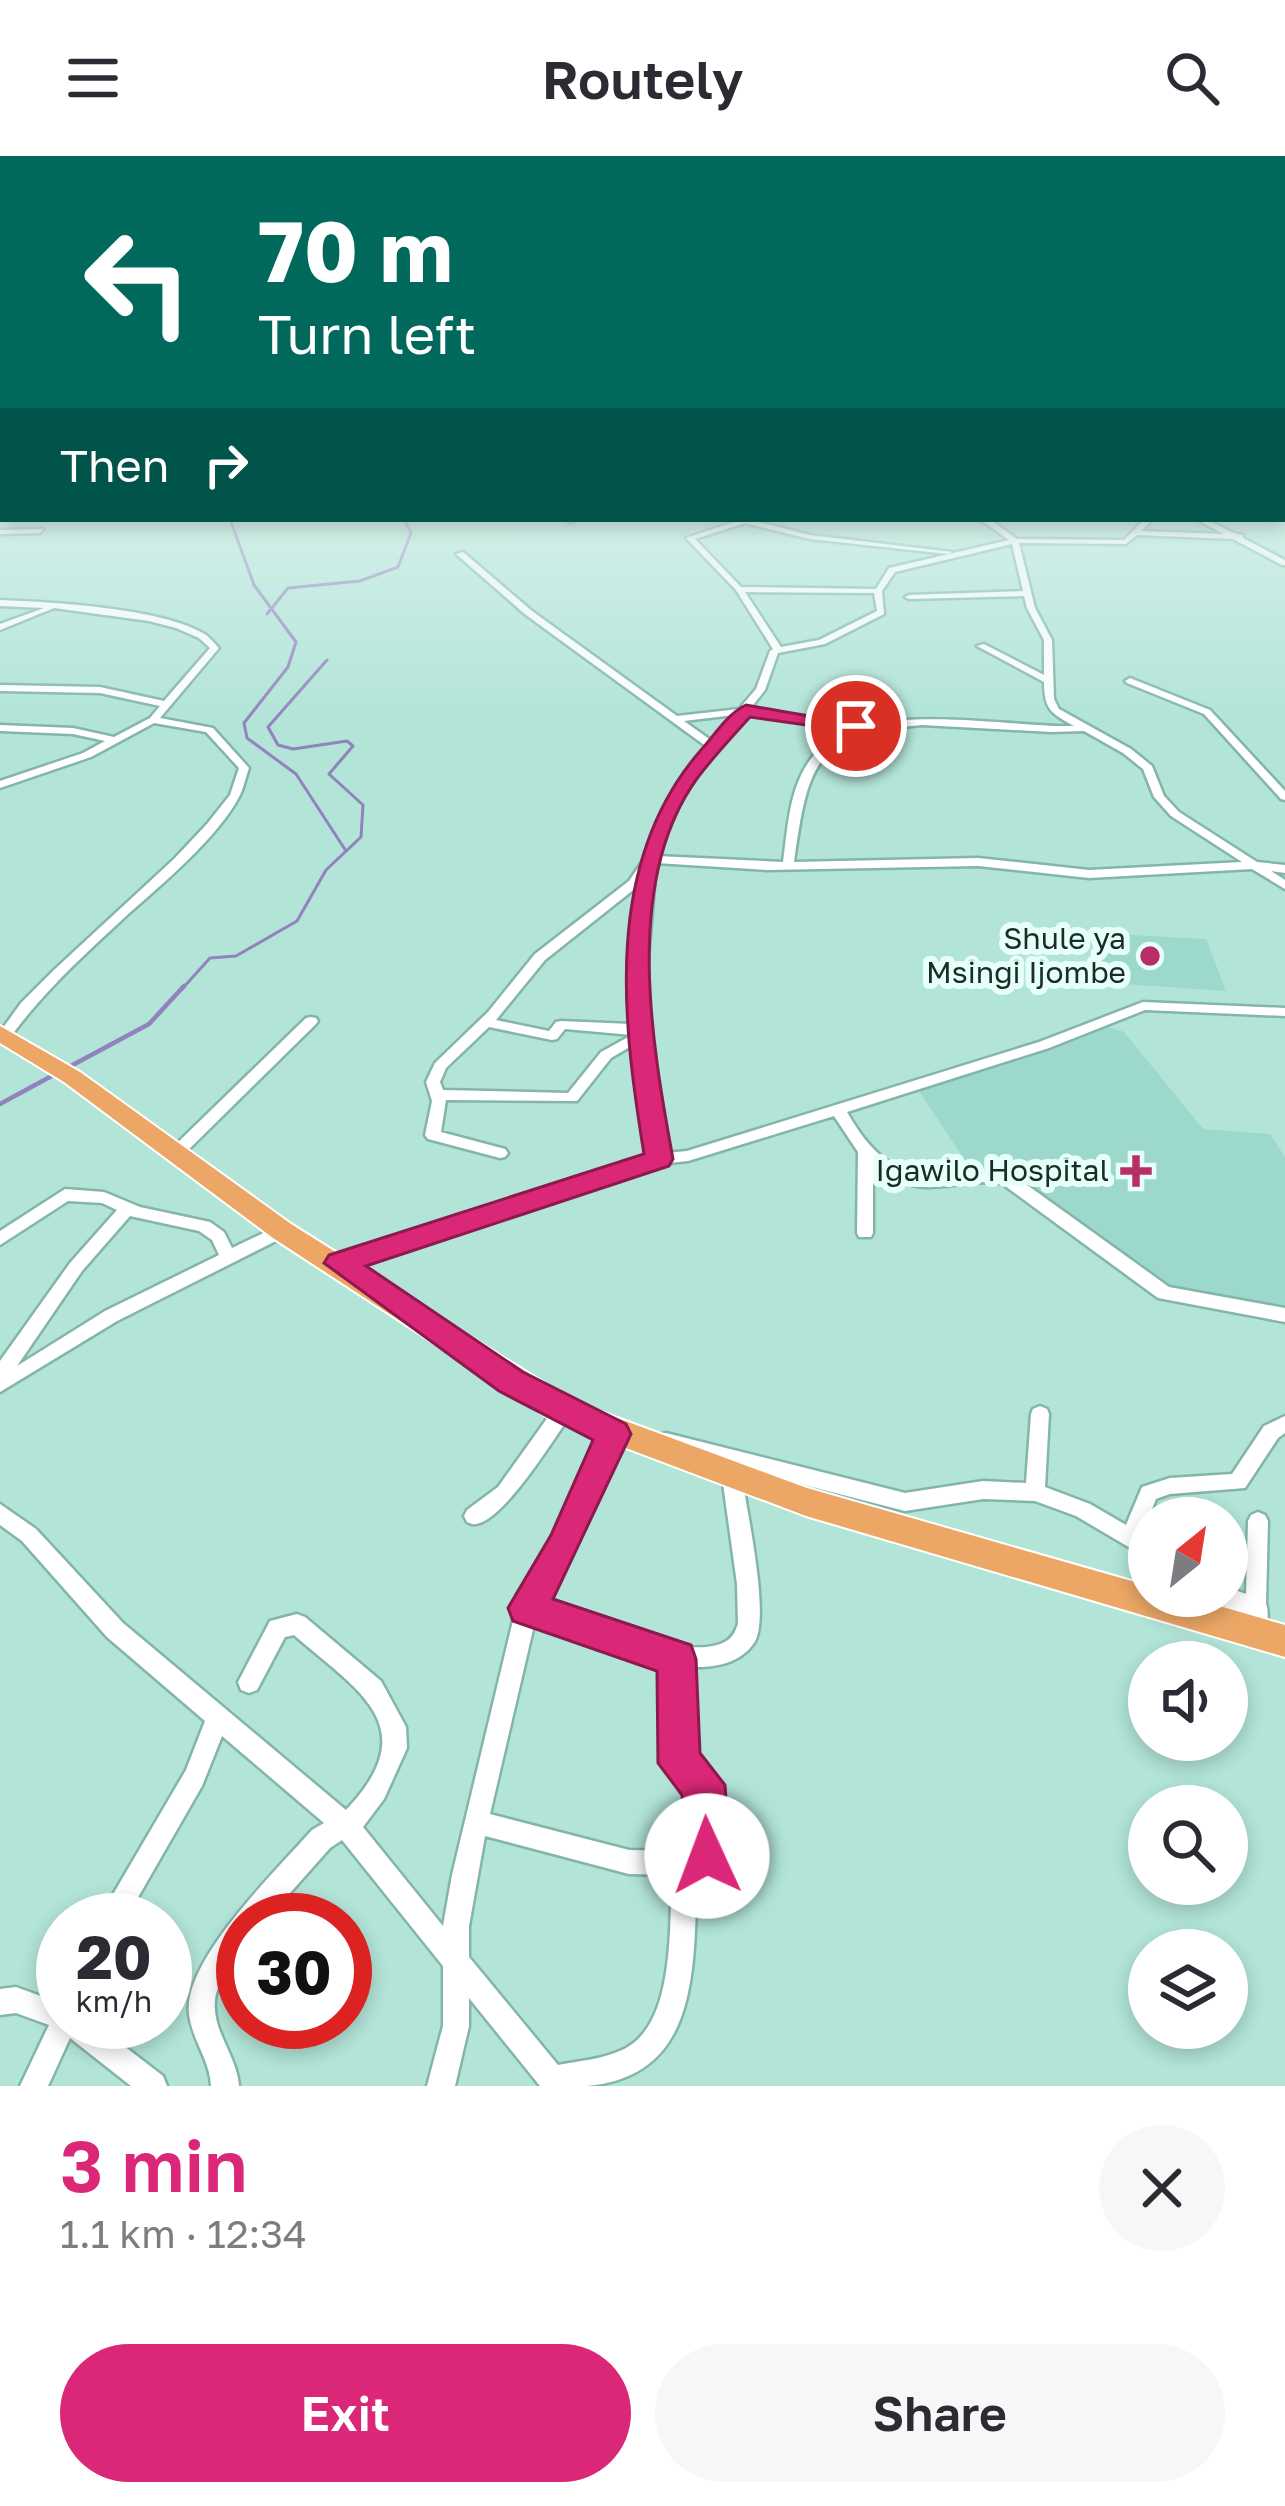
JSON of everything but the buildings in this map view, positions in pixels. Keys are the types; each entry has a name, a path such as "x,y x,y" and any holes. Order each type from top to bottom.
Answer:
{"highway":[{"path":"2,1034 72,1077 282,1231 340,1263 400,1309 563,1411 732,1476 1266,1628"}],"street":[{"path":"697,545 739,589 778,649"},
{"path":"881,545 964,552"},
{"path":"778,649 822,641 882,617 878,591 892,570 996,545"},
{"path":"1016,545 1026,593 1048,640 1048,681 1055,710 1148,768 1159,797 1175,814 1285,885"},
{"path":"1256,545 1283,559"},
{"path":"460,554 529,613 680,718 713,747"},
{"path":"739,589 878,591"},
{"path":"909,597 1026,593"},
{"path":"0,603 59,605 161,624 214,643 153,720 0,785"},
{"path":"0,627 59,605"},
{"path":"981,646 1048,681"},
{"path":"500,1153 433,1135 438,1095 434,1082 440,1066 540,957 633,884 650,859 684,782 746,711 778,649"},
{"path":"1130,681 1207,712 1285,796"},
{"path":"0,688 100,690 167,705"},
{"path":"680,718 746,711 856,726 915,723 1042,733 1090,728"},
{"path":"2,1034 28,998 204,835 243,780 244,768 208,730 153,720"},
{"path":"788,865 799,791 809,769 829,742 856,726"},
{"path":"0,728 73,731 114,740"},
{"path":"650,859 788,865 978,862 1090,874 1254,866 1285,869"},
{"path":"650,859 641,919 637,1033 659,1159"},
{"path":"340,1263 659,1159 688,1156 1044,1045 1143,1006 1285,1012"},
{"path":"176,1153 311,1021"},
{"path":"485,1022 552,1036 560,1025 637,1033"},
{"path":"438,1095 575,1098 584,1076 637,1033"},
{"path":"838,1109 865,1153 886,1171 926,1183 1006,1178 1164,1294 1285,1315"},
{"path":"865,1153 865,1233"},
{"path":"5,1233 65,1195 104,1198 126,1210 204,1226 218,1236 229,1258"},
{"path":"0,1375 76,1267 126,1210"},
{"path":"0,1384 111,1316 282,1231"},
{"path":"474,1516 505,1493 563,1411"},
{"path":"1035,1492 1040,1414"},
{"path":"1147,1497 1149,1493 1238,1482 1271,1432 1285,1424"},
{"path":"441,2086 455,2026 455,1958 476,1822 527,1608 564,1546 614,1434 705,1447 836,1488 905,1502 983,1490 1035,1492 1083,1510 1128,1538"},
{"path":"527,1608 676,1659 727,1650 747,1635 732,1476"},
{"path":"0,1513 29,1535 115,1630 346,1826 556,2083 636,2058 662,2035 674,2002 685,1867"},
{"path":"1258,1520 1266,1628"},
{"path":"249,1682 278,1628 292,1623 306,1629 383,1702 395,1727 394,1748 370,1801 346,1826 321,1839 273,1893"},
{"path":"476,1822 629,1862 685,1867 705,1861 702,1783 680,1763 676,1659"},
{"path":"127,1893 194,1778 218,1718"},
{"path":"216,1972 203,1993 202,2016 216,2042"},
{"path":"0,2002 16,2000 36,2008"},
{"path":"34,2086 52,2049"},
{"path":"104,2049 153,2086"},
{"path":"220,2049 225,2086"}],"shaded area":[{"path":"1094,933 1206,939 1226,991 1108,983"},
{"name":"Igawilo Hospital","path":"1106,1026 1124,1032 1203,1129 1270,1134 1285,1157 1285,1310 1159,1290 1015,1179 968,1165 919,1091"}],"waterway":[{"path":"239,545 254,585 271,609"},
{"path":"271,609 288,588 360,581 398,567 406,545"},
{"path":"267,614 271,609"},
{"path":"271,609 296,642 288,667 244,723 247,738 296,774 346,851"},
{"path":"182,989 210,958 236,956 297,921 326,870 361,837 363,805 329,774 353,746 347,741 293,749 278,745 268,727 327,660"},
{"path":"69,1067 149,1024 184,986"},
{"path":"0,1104 59,1072"}],"place":[{"name":"Shule ya Msingi Ijombe","path":"1150,956"},
{"name":"Igawilo Hospital","path":"1136,1171"}],"route":[{"path":"707,1856 703,1785 680,1763 676,1659 527,1608 564,1546 614,1434 511,1382 340,1263 659,1159 637,1030 641,919 650,859 684,782 746,711 856,726"}]}
